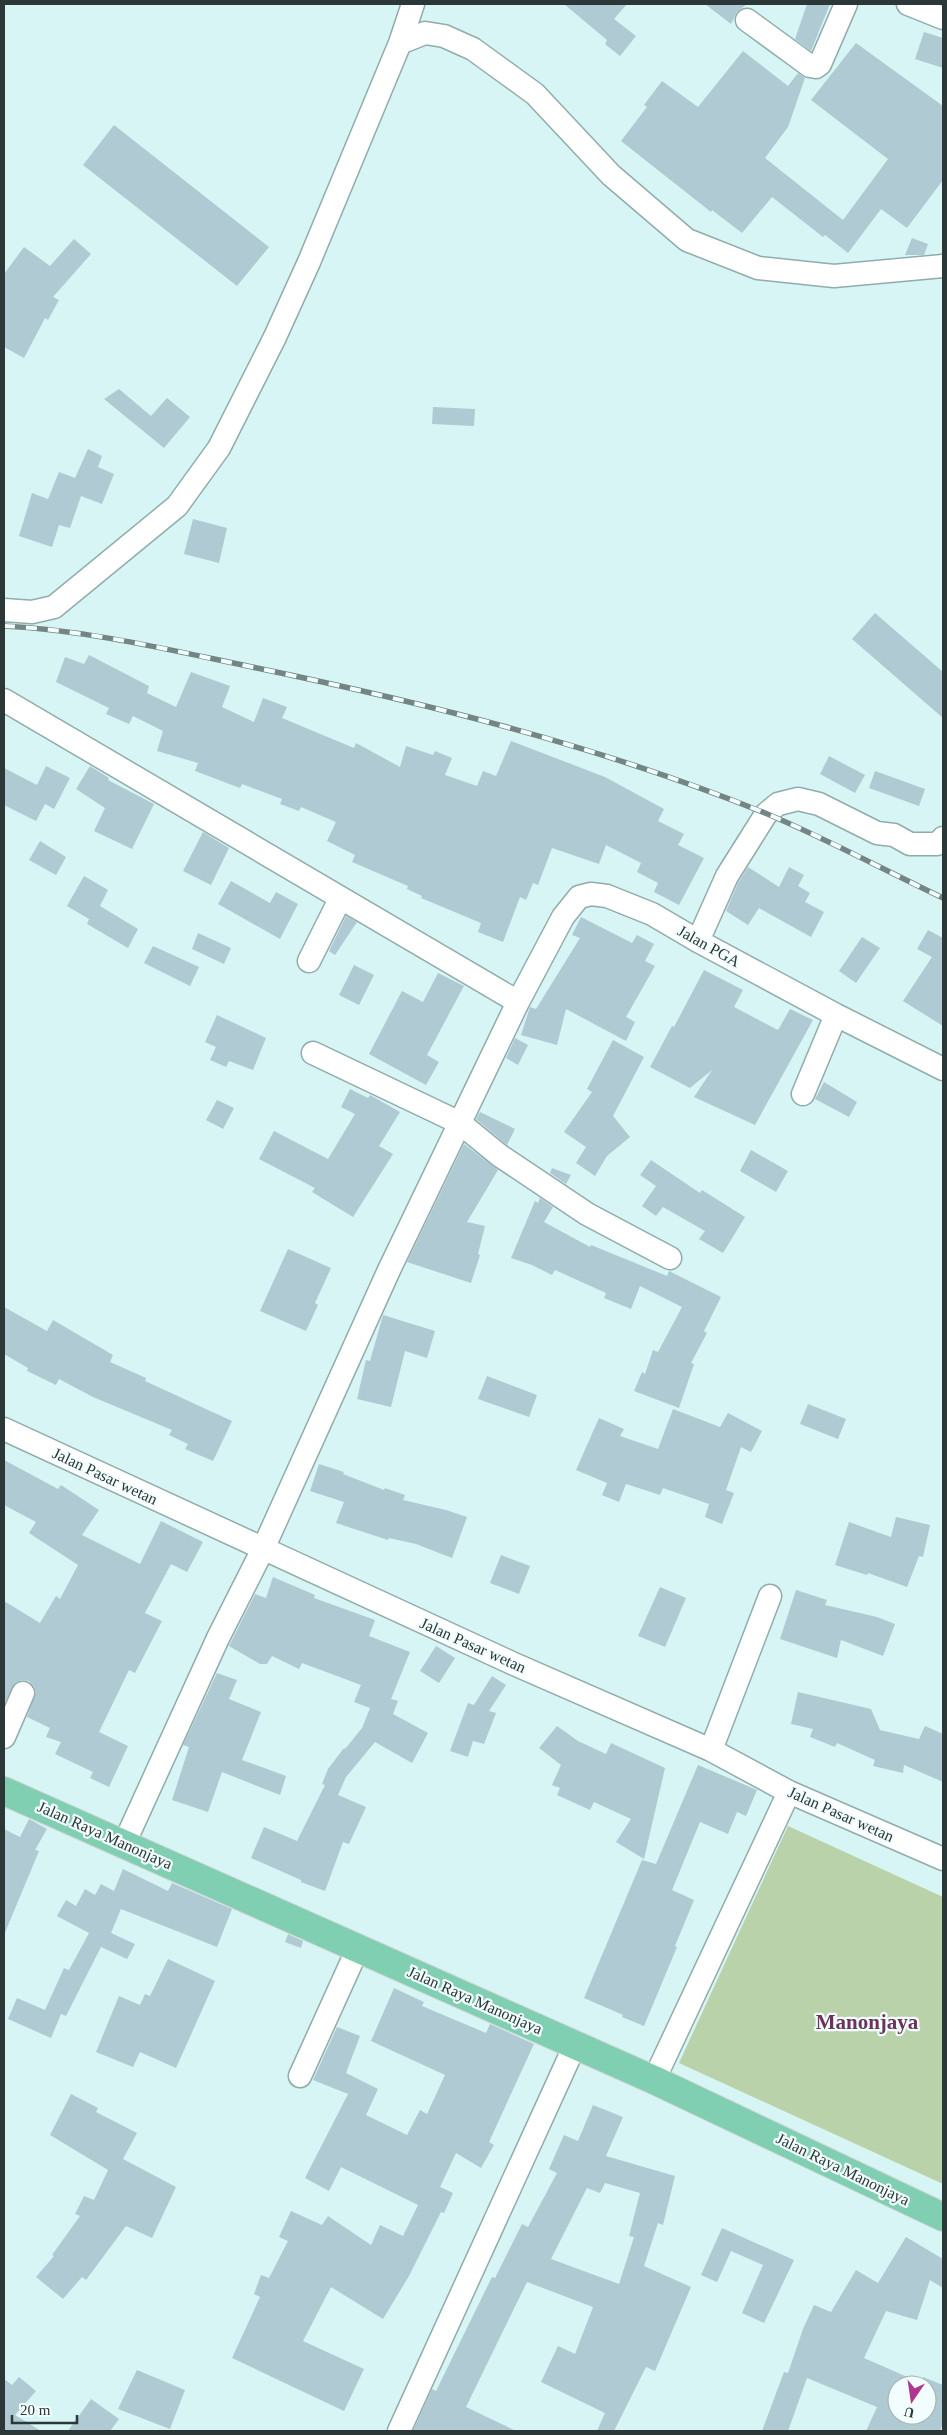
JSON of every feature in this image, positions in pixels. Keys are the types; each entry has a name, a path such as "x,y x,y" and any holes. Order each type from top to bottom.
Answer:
{"main road":[{"name":"Jalan Raya Manonjaya","path":"4,1790 654,2080 943,2217"}],"street":[{"path":"4,610 32,612 54,607 177,506 219,448 275,338 309,262 400,43 413,4"},
{"path":"747,20 810,66 816,68 820,64 846,4"},
{"path":"908,4 943,18"},
{"path":"400,43 425,33 444,36 473,49 535,94 612,175 687,240 758,268 834,276 943,266"},
{"path":"4,700 518,1002"},
{"path":"698,941 727,876 766,814 778,804 798,799 819,804 877,833 894,836 910,844 937,844 943,838"},
{"name":"Jalan PGA","path":"124,1844 218,1638 263,1549 389,1270 518,1002 563,917 579,897 591,894 607,896 652,914 836,1016 943,1069"},
{"path":"309,961 340,899"},
{"path":"803,1094 836,1016"},
{"path":"313,1053 460,1123 499,1155 587,1214 670,1258"},
{"name":"Jalan Pasar wetan","path":"4,1429 505,1660 711,1750 790,1792 943,1859"},
{"path":"711,1750 770,1596"},
{"path":"4,1737 23,1693"},
{"path":"654,2080 790,1792"},
{"path":"300,2076 358,1948"},
{"path":"399,2431 576,2045"}],"green space":[{"path":"788,1826 943,1897 943,2184 679,2063"}],"building":[{"path":"564,4 627,4 614,19 636,36 620,56 605,44 607,40"},
{"path":"705,4 747,4 737,12 731,24"},
{"path":"807,4 830,4 811,51 795,39"},
{"path":"924,32 943,38 943,68 915,59"},
{"path":"856,43 943,106 943,180 907,228 881,209 848,253 825,235 823,237 772,197 742,233 712,210 711,212 621,141 647,107 644,105 662,81 698,107 743,51 788,86 798,73 805,78 788,127 765,158 843,220 888,159 811,100"},
{"path":"114,125 269,247 237,286 83,165"},
{"path":"912,238 928,244 924,255 905,255"},
{"path":"74,239 91,254 53,297 59,300 48,320 45,318 24,358 4,347 4,274 24,247 50,266"},
{"path":"119,389 151,416 167,398 190,417 164,448 104,399"},
{"path":"433,407 475,409 474,426 432,424"},
{"path":"88,449 102,456 98,467 114,474 102,504 81,496 70,528 59,525 52,547 19,536 32,493 48,499 59,472 75,478"},
{"path":"193,519 227,528 219,563 184,554"},
{"path":"875,613 943,672 943,718 852,639"},
{"path":"89,655 149,686 147,693 176,707 191,672 230,686 222,707 254,722 263,698 287,707 282,718 354,748 356,743 400,767 406,746 433,755 435,751 452,758 445,775 477,786 483,771 496,776 511,741 605,777 664,809 658,821 684,834 678,845 704,858 679,905 654,892 658,883 637,872 641,863 606,845 599,864 552,848 538,885 533,883 526,900 520,897 503,942 478,932 481,923 421,898 422,896 407,889 408,886 352,862 355,855 327,841 336,822 301,807 299,811 280,804 282,799 242,784 240,788 195,771 198,763 157,751 163,731 133,716 129,724 106,714 109,708 56,682 65,657 84,664"},
{"path":"829,756 865,775 855,793 820,774"},
{"path":"46,766 70,778 54,809 45,804 36,821 4,805 4,768 37,785"},
{"path":"90,766 109,778 108,780 154,804 132,849 94,831 105,808 76,789"},
{"path":"875,771 925,789 919,806 869,788"},
{"path":"203,832 229,848 211,885 183,871"},
{"path":"40,841 66,857 56,875 29,860"},
{"path":"748,867 779,887 789,867 804,875 798,886 810,893 805,902 824,912 811,937 759,908 748,925 726,911 738,883"},
{"path":"84,876 108,890 100,906 138,929 128,948 87,924 89,919 67,906"},
{"path":"231,881 270,903 276,892 298,904 280,939 218,904"},
{"path":"346,916 357,922 335,955 329,951"},
{"path":"581,917 632,943 637,935 654,944 645,961 655,966 626,1017 635,1022 626,1041 566,1009 557,1045 521,1035 530,1007 536,1009 580,938 572,935"},
{"path":"928,930 943,938 943,1026 903,1001 932,957 917,949"},
{"path":"198,933 231,948 224,964 192,949"},
{"path":"862,937 880,948 856,983 839,971"},
{"path":"153,946 199,967 190,986 144,963"},
{"path":"354,965 374,975 359,1005 339,995"},
{"path":"704,970 743,990 734,1007 778,1030 790,1009 813,1020 755,1125 694,1097 712,1070 690,1088 650,1067 672,1026 674,1027"},
{"path":"438,973 464,986 427,1055 439,1062 426,1085 369,1054 402,991 423,1002"},
{"path":"217,1015 266,1038 253,1070 229,1061 226,1067 210,1060 216,1047 205,1042"},
{"path":"515,1038 528,1045 518,1065 506,1058"},
{"path":"613,1040 644,1057 613,1116 630,1137 607,1156 595,1176 576,1163 586,1147 564,1132 592,1092 587,1089"},
{"path":"824,1082 857,1102 849,1117 815,1099"},
{"path":"350,1089 368,1098 370,1095 400,1112 379,1146 393,1154 353,1217 312,1192 315,1188 259,1159 274,1131 328,1159 355,1114 341,1107"},
{"path":"217,1100 234,1108 223,1129 206,1120"},
{"path":"480,1112 515,1129 507,1145 476,1119"},
{"path":"464,1144 498,1170 467,1222 485,1226 478,1254 480,1255 471,1283 407,1262"},
{"path":"751,1150 788,1171 776,1192 740,1171"},
{"path":"651,1160 700,1193 702,1190 745,1217 723,1253 699,1239 705,1231 663,1207 656,1216 642,1206 656,1186 640,1175"},
{"path":"552,1168 571,1175 566,1184 550,1173"},
{"path":"540,1198 553,1207 544,1222 590,1247 591,1245 667,1276 669,1271 721,1297 704,1331 707,1333 691,1363 694,1364 679,1408 634,1391 642,1372 645,1374 653,1350 658,1352 682,1307 640,1286 631,1309 604,1298 606,1293 555,1270 552,1275 532,1265 511,1258 535,1201 538,1203"},
{"path":"288,1249 331,1268 315,1303 318,1305 306,1331 260,1311"},
{"path":"4,1307 47,1331 53,1320 113,1355 110,1362 146,1378 145,1381 232,1421 213,1461 185,1449 188,1444 169,1435 172,1430 93,1397 59,1379 56,1385 27,1371 28,1368 4,1354"},
{"path":"383,1315 435,1331 427,1358 405,1351 391,1407 357,1399 366,1360 370,1361"},
{"path":"487,1376 537,1395 529,1417 478,1399"},
{"path":"808,1404 846,1419 838,1439 800,1424"},
{"path":"673,1409 720,1427 728,1413 762,1431 751,1452 741,1447 726,1490 734,1493 722,1524 705,1517 709,1504 663,1488 660,1495 626,1484 619,1502 602,1495 607,1483 576,1470 599,1418 624,1429 620,1436 658,1449"},
{"path":"4,1460 58,1489 61,1485 99,1510 82,1535 140,1564 161,1521 203,1542 187,1572 171,1564 145,1613 162,1621 135,1673 129,1670 99,1732 128,1746 109,1787 90,1778 93,1772 55,1754 61,1742 46,1737 50,1728 27,1717 36,1692 34,1686 29,1681 22,1680 15,1683 4,1704 4,1601 40,1623 56,1596 60,1599 78,1565 29,1533 36,1522 4,1505"},
{"path":"319,1464 344,1472 343,1474 384,1490 385,1488 405,1495 403,1500 467,1517 452,1558 416,1544 389,1538 388,1540 336,1523 344,1502 310,1491"},
{"path":"896,1517 930,1525 923,1557 919,1556 907,1587 868,1573 867,1575 835,1565 849,1522 891,1537"},
{"path":"501,1555 530,1566 519,1594 490,1583"},
{"path":"273,1577 315,1595 314,1598 375,1620 369,1636 410,1652 391,1699 398,1701 393,1714 428,1733 412,1763 375,1742 346,1777 338,1795 366,1807 349,1844 343,1842 325,1891 301,1882 301,1880 251,1858 264,1827 297,1841 325,1785 322,1784 328,1769 362,1728 370,1708 354,1702 361,1685 302,1663 299,1669 272,1656 267,1664 260,1664 229,1646 255,1594 266,1598"},
{"path":"660,1587 686,1598 665,1647 638,1636"},
{"path":"796,1590 827,1600 825,1605 877,1617 895,1624 883,1656 841,1640 837,1658 780,1639"},
{"path":"436,1646 455,1658 439,1683 420,1671"},
{"path":"217,1673 237,1680 229,1699 261,1712 242,1760 286,1776 280,1795 222,1772 208,1812 172,1800 189,1747 183,1745"},
{"path":"492,1676 506,1685 489,1711 496,1713 484,1744 473,1741 468,1757 450,1751 468,1703 474,1705"},
{"path":"798,1692 871,1709 880,1730 919,1739 925,1726 943,1734 943,1782 904,1765 903,1773 873,1766 875,1760 837,1743 835,1747 810,1737 813,1729 791,1724"},
{"path":"557,1726 578,1741 606,1754 611,1743 665,1768 644,1859 616,1842 631,1819 594,1802 590,1810 557,1795 560,1788 552,1785 561,1765 539,1748"},
{"path":"698,1765 757,1790 746,1816 737,1812 728,1834 700,1822 672,1890 694,1900 675,1946 677,1947 644,2026 584,1998 642,1860 656,1864"},
{"path":"29,1819 47,1829 35,1850 39,1851 4,1935 4,1829 20,1837"},
{"path":"123,1869 168,1891 172,1883 232,1909 217,1947 121,1909 111,1933 135,1944 127,1959 101,1947 66,2016 61,2014 51,2038 8,2019 17,1998 45,2010 64,1968 69,1970 89,1933 57,1916 66,1900 76,1906 85,1889 95,1895 101,1884 114,1891"},
{"path":"288,1934 303,1941 301,1948 285,1942"},
{"path":"168,1959 215,1981 176,2068 140,2052 133,2067 96,2052 119,1996 140,2005 145,1994 150,1996"},
{"path":"394,1988 424,2002 422,2006 486,2033 490,2024 534,2044 489,2142 494,2145 481,2168 456,2153 440,2187 453,2193 444,2213 441,2212 409,2276 383,2319 331,2287 303,2341 364,2369 344,2411 232,2358 260,2297 254,2294 261,2275 269,2278 288,2241 279,2237 291,2211 322,2225 328,2216 371,2245 380,2225 403,2236 418,2205 341,2167 329,2191 305,2178 348,2094 313,2080 337,2027 360,2036 346,2073 378,2089 366,2115 407,2135 420,2110 427,2114 445,2075 371,2041"},
{"path":"71,2094 98,2108 96,2112 137,2133 123,2159 176,2187 152,2238 126,2226 86,2280 82,2277 63,2299 36,2277 54,2256 52,2255 80,2216 75,2214 84,2196 94,2200 108,2170 50,2135"},
{"path":"593,2105 623,2117 606,2156 675,2176 663,2225 658,2223 644,2266 691,2287 655,2371 646,2367 614,2431 597,2431 605,2413 541,2382 558,2346 575,2354 593,2307 527,2282 466,2407 516,2431 413,2431 432,2389 436,2391 492,2277 495,2278 522,2224 528,2227 557,2173 549,2169 564,2135 578,2141","holes":["605,2183 640,2193 629,2236 634,2237 619,2284 551,2259 587,2188 600,2193"]},
{"path":"722,2228 794,2260 764,2323 742,2313 763,2265 731,2251 717,2282 701,2275"},
{"path":"906,2237 943,2259 943,2288 930,2280 917,2320 886,2311 864,2358 903,2375 887,2375 887,2425 937,2425 937,2383 943,2385 943,2423 940,2431 866,2431 877,2407 807,2378 788,2431 762,2431 784,2372 788,2373 803,2329 814,2305 831,2312 856,2270 878,2283"},
{"path":"137,2370 185,2390 170,2429 118,2409"},
{"path":"19,2377 36,2391 15,2415 41,2431 4,2431 4,2379 12,2385"},
{"path":"91,2399 119,2419 110,2431 68,2431"}],"railway":[{"path":"4,626 97,636 159,648 317,681 512,728 639,767 765,813 832,843 943,898"}],"district":[{"name":"Manonjaya","path":"867,2022"}]}
